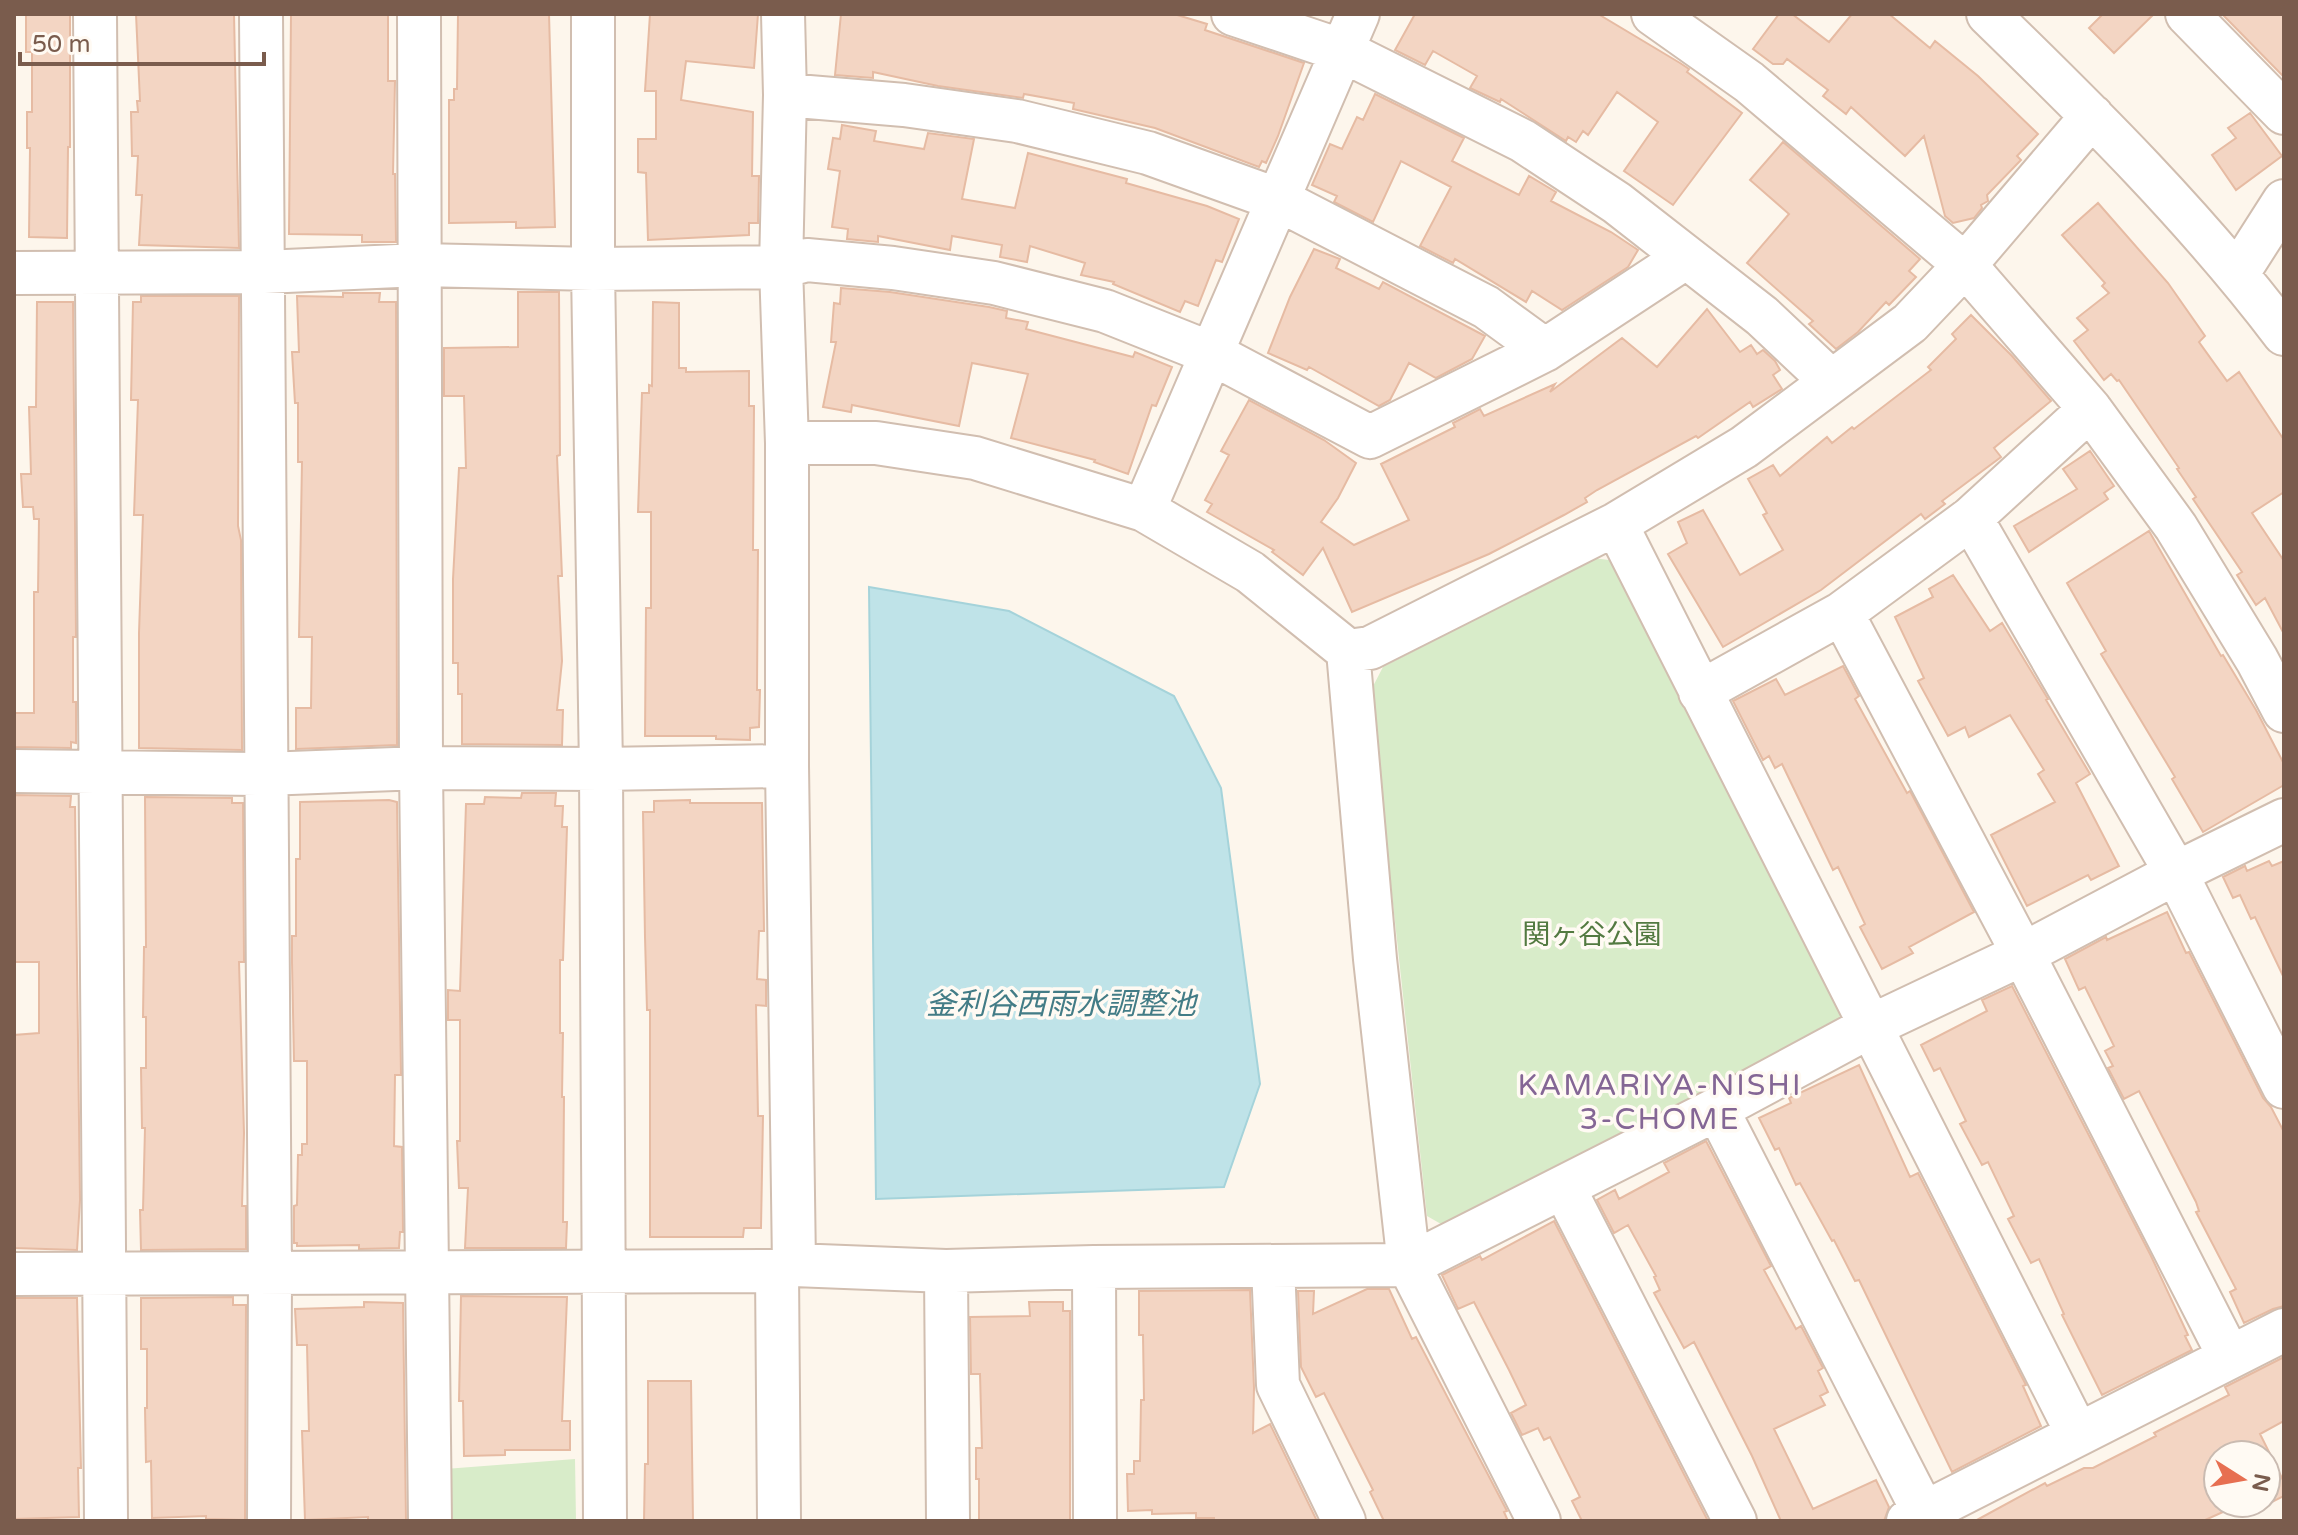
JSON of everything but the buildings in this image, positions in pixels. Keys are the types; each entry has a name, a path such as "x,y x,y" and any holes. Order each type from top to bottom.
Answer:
{"street":[{"path":"95,14 106,1521"},
{"path":"261,14 269,1521"},
{"path":"419,14 421,768 430,1521"},
{"path":"593,14 605,1521"},
{"path":"779,1521 786,1268 787,443 781,267 785,95 783,14"},
{"path":"1233,14 1350,32 1617,203 1762,316 1831,381"},
{"path":"1653,14 1749,82 1965,265 2090,409 2176,527 2257,660 2284,711"},
{"path":"1988,14 2092,116 2238,273 2284,334"},
{"path":"2187,14 2284,113"},
{"path":"1144,510 1350,32"},
{"path":"785,95 904,105 1017,121 1148,153 1279,200 1486,307 1545,350"},
{"path":"1348,651 1370,648 1616,524 1744,447 1910,323 1965,265 2092,116"},
{"path":"2238,273 2284,201"},
{"path":"14,273 264,272 420,265 593,269 781,267 807,260 893,268 994,283 1105,311 1213,354 1370,437 1545,350 1685,258"},
{"path":"1700,692 1842,613 1971,518 2090,409"},
{"path":"787,443 876,443 975,458 1144,510 1250,572 1348,651 1375,959 1409,1265 1539,1521"},
{"path":"1971,518 2176,873 2284,1087"},
{"path":"1616,524 2077,1433"},
{"path":"1842,613 2023,954 2229,1356"},
{"path":"14,771 265,774 421,768 787,766"},
{"path":"14,1274 603,1272 786,1268 946,1271 1409,1265 1717,1109 1871,1026 2023,954 2284,820"},
{"path":"1717,1109 1920,1518 2077,1433 2284,1330"},
{"path":"1564,1188 1735,1521"},
{"path":"1273,1266 1278,1385 1344,1521"},
{"path":"1094,1267 1095,1521"},
{"path":"946,1271 948,1521"}],"green space":[{"name":"関ヶ谷公園","path":"1593,558 1617,561 1848,1003 1838,1030 1441,1224 1427,1216 1370,692 1383,667"},
{"path":"575,1459 576,1521 445,1521 445,1469"}],"water":[{"name":"釜利谷西雨水調整池","path":"869,587 1009,611 1174,696 1221,788 1260,1084 1224,1187 876,1199"}],"district":[{"name":"KAMARIYA-NISHI 3-CHOME","path":"1660,1102"}]}
